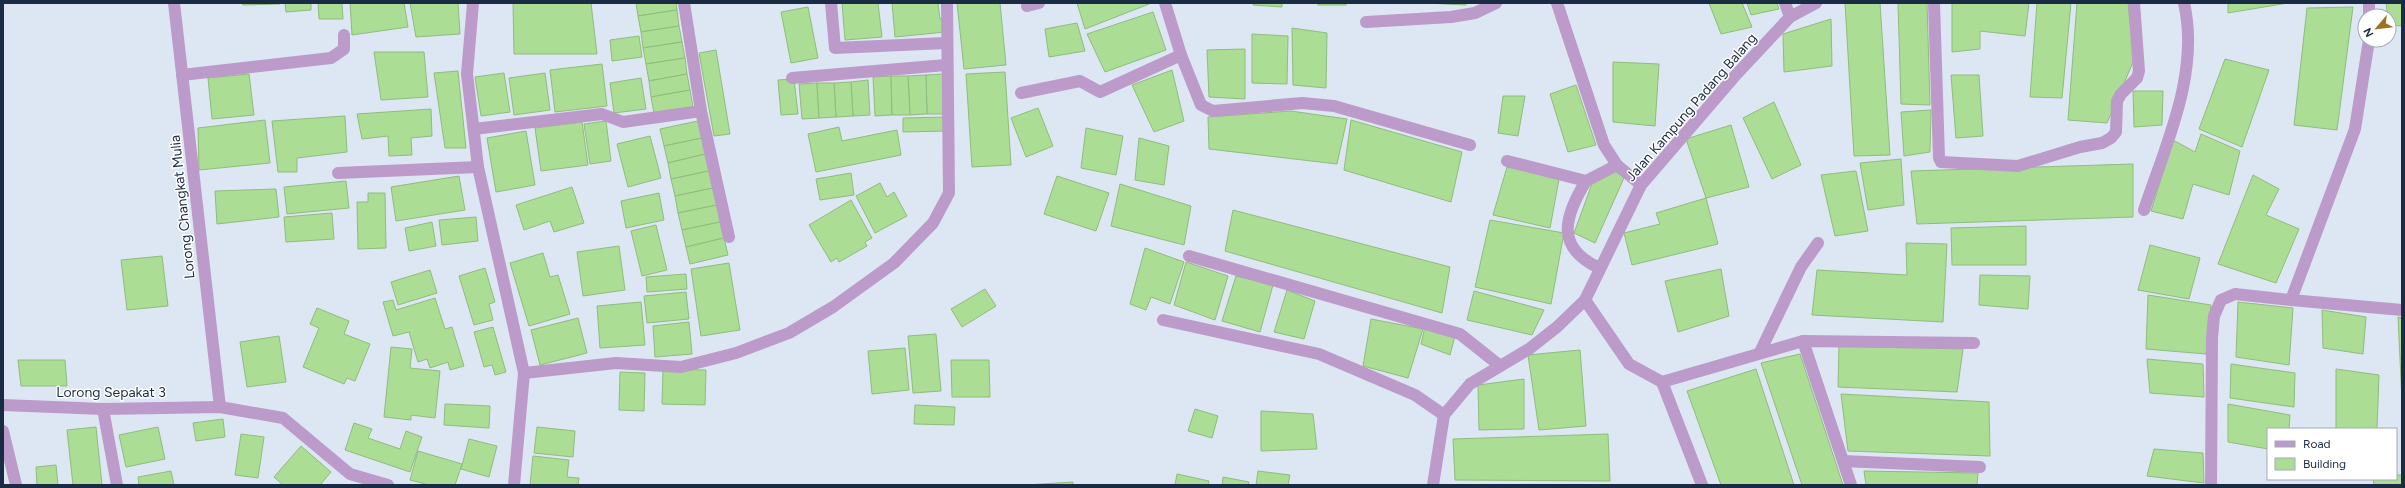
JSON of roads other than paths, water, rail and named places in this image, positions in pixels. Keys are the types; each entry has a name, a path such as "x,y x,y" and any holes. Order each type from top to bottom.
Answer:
{"street":[{"name":"Lorong Changkat Mulia","path":"174,3 220,407"},
{"path":"473,3 467,74 478,167 524,373 514,485"},
{"path":"684,3 701,111 729,237"},
{"path":"831,3 835,48 946,42"},
{"path":"524,373 616,363 681,367 736,353 789,333 833,307 894,263 933,223 949,193 950,136 946,65 947,3"},
{"path":"1165,3 1181,55 1201,105 1213,111 1302,103 1334,106 1470,145"},
{"path":"1366,22 1451,17 1475,13 1496,3"},
{"path":"1557,3 1594,120 1604,145 1616,166 1641,185"},
{"path":"1785,3 1790,17"},
{"name":"Jalan Kampung Padang Balang","path":"1444,415 1470,384 1499,365 1529,349 1557,327 1585,300 1599,268 1641,185 1734,77 1790,17 1816,3"},
{"path":"1934,3 1940,162 2018,166 2080,147 2102,143 2111,138 2116,132 2117,101 2121,94 2137,78 2139,71 2134,3"},
{"path":"2144,210 2185,84 2188,22 2184,3"},
{"path":"182,75 331,58 344,49 344,35"},
{"path":"2291,300 2354,129 2368,48"},
{"path":"1021,92 1080,81 1100,92 1181,55"},
{"path":"792,78 946,65"},
{"path":"474,129 602,114 622,122 701,111"},
{"path":"1507,161 1586,181"},
{"path":"1599,268 1584,261 1572,250 1567,236 1576,198 1586,181 1616,166"},
{"path":"338,173 478,167"},
{"path":"1760,352 1801,267 1818,243"},
{"path":"1189,256 1460,334 1499,365"},
{"path":"2211,485 2212,338 2214,316 2221,300 2235,294 2402,310"},
{"path":"1585,300 1629,364 1662,382 1702,485"},
{"path":"1163,320 1319,354 1415,395 1444,415 1434,485"},
{"path":"1803,341 1851,485"},
{"path":"1662,382 1760,352 1803,341 1974,343"},
{"name":"Lorong Sepakat 3","path":"3,405 103,409 220,407"},
{"path":"220,407 283,418 350,474 388,485"},
{"path":"103,409 117,485"},
{"path":"3,432 16,485"},
{"path":"1843,461 1980,467"}]}
